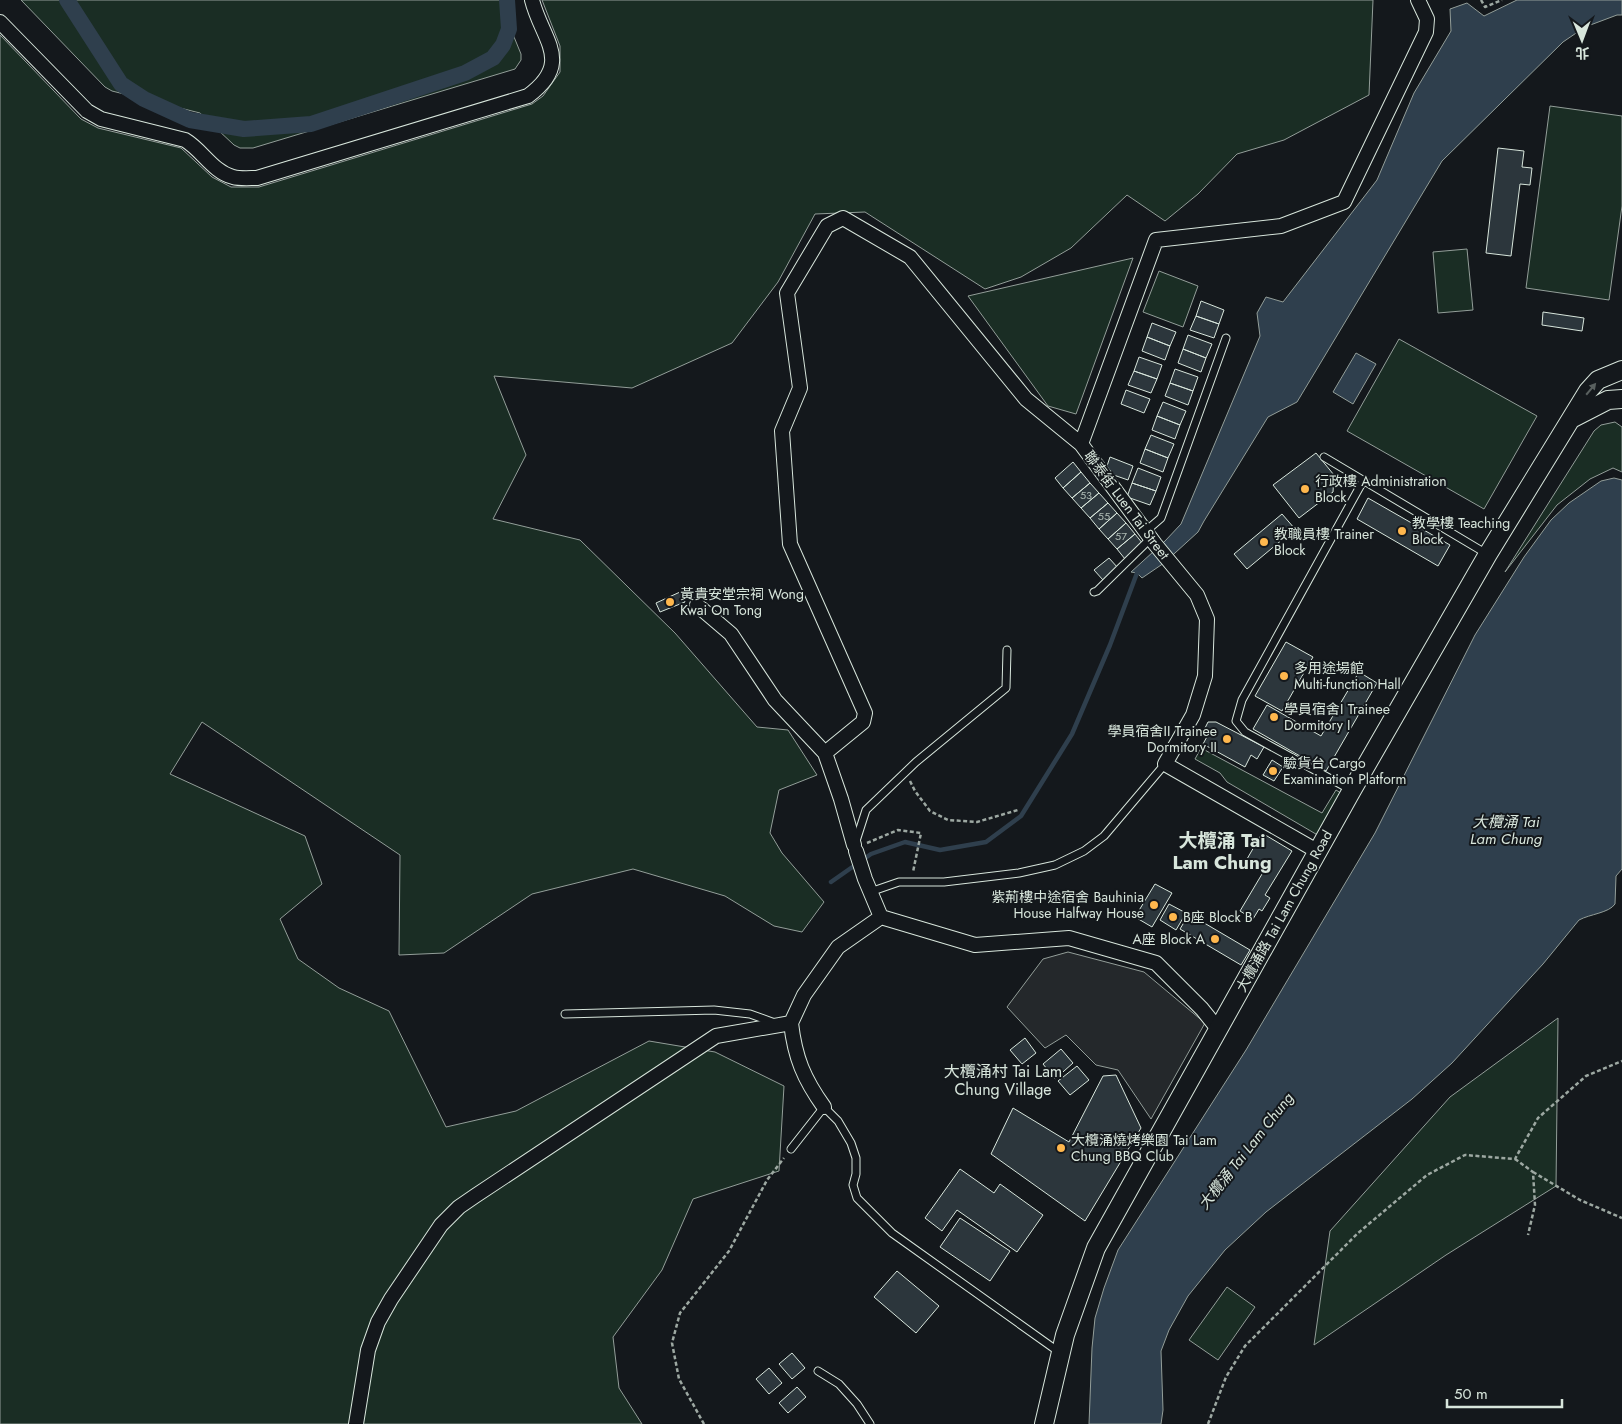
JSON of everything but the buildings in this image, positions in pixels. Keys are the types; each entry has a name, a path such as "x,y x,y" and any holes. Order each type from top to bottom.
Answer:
{"street":[{"path":"0,22 87,111 101,119 185,140 195,146 217,170 233,178 257,178 528,96 546,78 551,70 552,60 549,42 532,0"},
{"name":"聯泰街 Luen Tai Street","path":"1165,764 1193,715 1205,676 1207,619 1197,595 1151,538 1081,444 1156,240 1281,226 1344,202 1426,32 1427,19 1418,0"},
{"path":"825,753 863,722 865,713 790,544 782,431 800,388 786,293 827,226 843,218 910,257 1026,399 1081,444"},
{"name":"大欖涌路 Tai Lam Chung Road","path":"1044,1424 1065,1335 1096,1248 1317,851 1488,554 1588,391 1598,380 1622,370"},
{"path":"1570,419 1608,400 1622,398"},
{"path":"697,605 731,634 775,700 825,753 868,886 881,918"},
{"path":"1165,764 1317,851"},
{"path":"881,918 975,945 1069,938 1156,963 1202,1009 1218,1029"},
{"path":"356,1424 368,1350 374,1330 391,1299 446,1219 475,1196 716,1036 786,1024 838,947 881,918"},
{"path":"786,1024 808,1085 824,1107"}],"lane":[{"path":"1094,592 1151,538 1161,518 1226,338"},
{"path":"1324,457 1488,554"},
{"path":"1352,790 1245,732 1236,722 1242,700 1363,480"},
{"path":"855,846 866,810 916,762 1006,688 1007,650"},
{"path":"868,886 899,882 944,882 1019,874 1055,865 1084,851 1104,836 1165,764"},
{"path":"565,1014 714,1010 750,1014 786,1024"},
{"path":"791,1148 824,1107 838,1121 851,1143 856,1158 856,1174 853,1186 857,1198 892,1233 1061,1353"},
{"path":"818,1371 840,1384 857,1404 870,1424"}],"path":[{"path":"1481,0 1485,7 1502,0"},
{"path":"906,772 915,791 930,812 948,820 977,822 1018,810"},
{"path":"855,846 898,830 922,833 915,863"},
{"path":"1514,1159 1538,1118 1586,1076 1622,1061"},
{"path":"704,1424 678,1378 672,1343 680,1313 728,1251 767,1180 791,1148"},
{"path":"1208,1424 1226,1377 1245,1346 1358,1233 1427,1176 1465,1155 1514,1159 1580,1200 1622,1218"},
{"path":"1528,1235 1535,1205 1533,1172"}],"green space":[{"path":"21,0 503,0 503,10 521,54 521,60 515,69 253,148 240,148 234,145 200,113 112,91 105,87"},
{"path":"542,0 1373,0 1369,95 1284,140 1237,154 1198,194 1165,221 1127,195 1071,248 1021,277 985,289 865,212 815,214 778,282 732,343 632,388 494,376 526,455 493,519 580,540 675,633 757,727 788,730 817,775 779,790 770,833 782,853 824,902 802,932 774,926 725,896 633,869 532,894 444,953 399,955 400,855 202,722 170,774 305,836 322,884 280,919 298,959 339,988 389,1011 446,1127 516,1111 649,1041 715,1052 784,1086 779,1171 693,1199 662,1270 613,1337 619,1388 642,1424 0,1424 0,35 81,119 98,128 181,148 212,177 231,187 259,187 532,104 543,96 560,72 560,46"},
{"path":"1550,106 1622,116 1622,206 1609,300 1526,288"},
{"path":"1467,249 1473,310 1438,313 1433,252"},
{"path":"1133,258 1076,414 1048,406 968,296"},
{"path":"1159,271 1198,286 1183,327 1143,312"},
{"path":"1399,339 1537,416 1484,509 1347,431"},
{"path":"1615,422 1622,427 1622,472 1613,468 1590,479 1557,505 1505,572 1594,431 1601,425"},
{"path":"1201,748 1322,813 1336,790 1344,795 1321,837 1227,782 1220,773 1195,759"},
{"path":"1558,1018 1556,1186 1446,1255 1314,1345 1330,1231 1450,1097"},
{"path":"1227,1287 1255,1307 1218,1360 1189,1340"}],"shaded area":[{"path":"1068,952 1144,972 1205,1023 1151,1119 1118,1070 1096,1065 1066,1035 1045,1048 1007,1007 1043,959"}],"water":[{"path":"1517,0 1622,0 1622,15 1617,15 1585,27 1563,42 1442,161 1297,402 1268,417 1198,532 1164,563 1142,578 1137,573 1131,572 1181,524 1260,336 1257,313 1266,297 1283,302 1377,180 1414,93 1451,31 1450,9 1467,3 1484,16"},
{"path":"1356,353 1376,364 1353,404 1333,392"},
{"name":"大欖涌 Tai Lam Chung","path":"1614,478 1622,480 1622,869 1616,876 1615,904 1604,911 1579,920 1543,964 1452,1063 1412,1099 1266,1212 1225,1250 1188,1296 1169,1330 1161,1351 1163,1410 1161,1424 1089,1424 1095,1318 1118,1250 1246,1050 1375,833 1475,635 1524,557 1551,520 1569,503 1601,481"}],"waterway":[{"path":"67,0 121,84 144,99 190,120 244,129 311,124 465,73 493,58 503,45 509,29 507,0"},
{"path":"831,882 871,854 905,842 940,850 986,842 1021,816 1072,734 1110,645 1137,573 1140,571"}],"place":[{"name":"行政樓 Administration Block","path":"1305,489"},
{"name":"教學樓 Teaching Block","path":"1402,531"},
{"name":"教職員樓 Trainer Block","path":"1264,542"},
{"name":"黃貴安堂宗祠 Wong Kwai On Tong","path":"670,602"},
{"name":"多用途場館 Multi-function Hall","path":"1284,676"},
{"name":"學員宿舍I Trainee Dormitory I","path":"1274,717"},
{"name":"學員宿舍II Trainee Dormitory II","path":"1227,739"},
{"name":"驗貨台 Cargo Examination Platform","path":"1273,771"},
{"name":"紫荊樓中途宿舍 Bauhinia House Halfway House","path":"1154,905"},
{"name":"B座 Block B","path":"1173,917"},
{"name":"A座 Block A","path":"1215,939"},
{"name":"大欖涌燒烤樂園 Tai Lam Chung BBQ Club","path":"1061,1148"}],"district":[{"name":"大欖涌 Tai Lam Chung","path":"1222,851"},
{"name":"大欖涌村 Tai Lam Chung Village","path":"1003,1080"}]}
